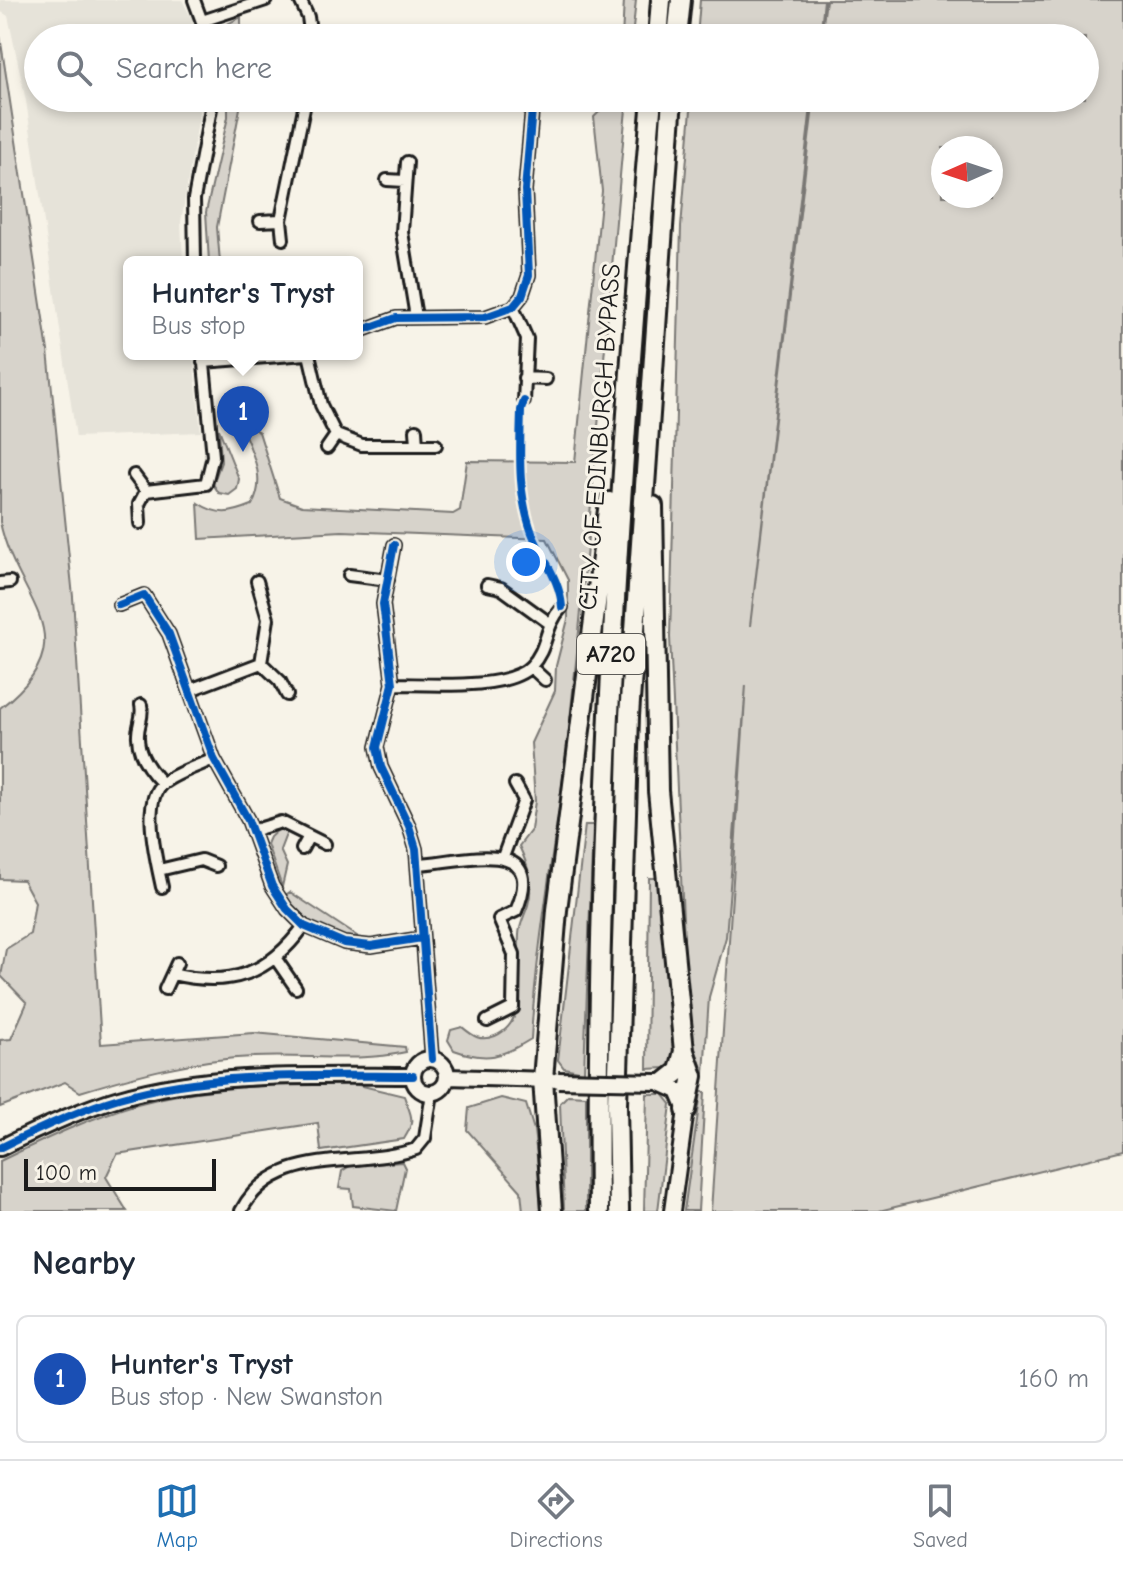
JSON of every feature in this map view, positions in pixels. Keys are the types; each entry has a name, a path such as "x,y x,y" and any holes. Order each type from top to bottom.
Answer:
{"highway":[{"path":"659,24 661,0"},
{"path":"678,24 681,0"},
{"name":"CITY OF EDINBURGH BYPASS","path":"599,1211 608,702 633,307 651,112"},
{"name":"CITY OF EDINBURGH BYPASS","path":"619,1211 617,1105 629,716 671,112"},
{"path":"552,1211 550,1080 557,910 633,307"},
{"path":"655,307 654,639 658,776 670,941 684,1051 693,1076 686,1110"},
{"path":"661,1082 679,1071 684,1051"}],"street":[{"path":"194,0 203,24"},
{"path":"202,21 266,0"},
{"path":"300,0 309,24"},
{"path":"195,256 194,199 210,112"},
{"path":"283,239 281,220 303,112"},
{"path":"363,330 396,318 485,317 513,307 522,296 529,275 525,190 532,112"},
{"path":"407,162 402,232 416,317"},
{"path":"387,180 405,181"},
{"path":"260,221 281,220"},
{"path":"513,307 527,339 524,401"},
{"path":"146,491 206,484 213,456 203,360"},
{"path":"309,360 321,405 336,435 362,445 436,445"},
{"path":"524,378 546,379"},
{"path":"416,430 417,445"},
{"path":"327,448 336,435"},
{"path":"134,475 146,491"},
{"path":"140,523 139,504 146,491"},
{"path":"394,545 384,612 393,684 377,747 381,767 409,826 418,864 432,1059"},
{"path":"349,575 388,580"},
{"path":"257,581 268,619 261,663"},
{"path":"487,585 494,585 548,622"},
{"path":"119,605 144,595 169,634 214,759 252,831 276,895 304,926 326,938 354,945 382,945 422,938"},
{"path":"393,684 496,683 531,667 544,644 548,622 562,607"},
{"path":"190,690 261,663"},
{"path":"261,663 280,681 287,695"},
{"path":"531,667 545,680"},
{"path":"141,705 143,717 137,735 142,757 162,783"},
{"path":"162,887 150,811 152,798 162,783 214,759"},
{"path":"503,857 524,800 515,784"},
{"path":"252,831 281,822 325,844"},
{"path":"302,849 309,836"},
{"path":"418,864 478,854 503,857 517,869 522,885 516,911 499,919 514,954 513,1008 487,1021"},
{"path":"159,870 201,860 216,866"},
{"path":"165,989 175,968 220,980 276,959 304,926"},
{"path":"276,959 296,988"},
{"path":"432,1059 445,1067 447,1077 442,1088 432,1093 421,1090 413,1076 417,1065 432,1059"},
{"path":"0,1148 48,1125 135,1095 236,1078 413,1076"},
{"path":"447,1077 661,1082 678,1091 686,1110 672,1211"},
{"path":"241,1211 259,1189 286,1170 416,1149 425,1138 432,1093"}],"shaded area":[{"path":"0,0 182,0 193,24 24,24 24,92 8,16 0,11"},
{"path":"624,0 636,0 633,24 623,24"},
{"path":"700,0 824,0 821,24 698,24"},
{"path":"826,0 1123,0 1123,1151 879,1211 711,1211 746,685 726,937 709,997 704,1074 688,1028 670,637 681,227 691,112 810,112 750,626 812,112 1099,112 1099,24 823,24"},
{"path":"241,17 241,24 227,24"},
{"path":"0,36 48,351 73,597 101,1044 254,1033 405,1047 406,1052 349,1058 231,1058 188,1064 80,1092 65,1082 0,1107 0,1040 11,1039 27,1003 1,976 6,949 30,934 35,902 23,880 0,879 0,708 27,683 41,661 44,639 40,618 8,550 0,522"},
{"path":"28,112 200,112 181,222 183,256 123,256 123,360 194,360 201,432 76,437"},
{"path":"228,112 239,112 217,227 219,256 209,256 206,212"},
{"path":"599,112 626,112 578,642 538,959 531,1039 503,1054 476,1056 454,1050 448,1040 451,1030 462,1027 477,1037 495,1036 506,1029 518,1006 519,931 530,890 527,867 519,846 531,830 535,801 531,743 555,691 556,666 568,619 568,580 547,539 342,531 200,539 198,503 224,512 252,505 258,474 239,421 259,432 280,498 302,506 453,514 460,510 467,461 575,462 602,191 594,117"},
{"path":"219,429 239,479 237,489 229,495 219,493 213,484 221,462"},
{"path":"585,825 593,825 584,1072 564,1068 558,1060"},
{"path":"280,828 288,829 280,850 287,865 282,887 267,844"},
{"path":"649,878 657,878 675,1049 673,1061 666,1068 647,1069"},
{"path":"290,892 357,936 358,940 336,935 307,920 284,896"},
{"path":"346,1082 404,1096 411,1121 404,1139 321,1151 318,1123 117,1154 106,1177 127,1211 0,1211 0,1161 102,1116 137,1104 189,1093"},
{"path":"701,1092 705,1092 698,1211 684,1211"},
{"path":"647,1094 663,1094 671,1104 658,1211 644,1211"},
{"path":"568,1095 586,1096 586,1211 564,1211 560,1103"},
{"path":"501,1098 526,1104 534,1130 543,1211 523,1211 521,1191 467,1130 469,1108"},
{"path":"402,1162 405,1168 396,1211 353,1206 351,1189 339,1188 342,1171 350,1166"}],"cycle path":[{"path":"363,330 396,318 485,317 513,307 522,296 529,275 525,190 532,112"},
{"path":"524,401 520,457 524,503 532,533 558,587 562,607"},
{"path":"394,545 383,604 393,684 377,747 381,767 409,826 416,849 432,1059"},
{"path":"119,605 144,595 169,634 214,759 248,820 272,886 287,909 304,926 344,943 371,946 422,938"},
{"path":"0,1148 88,1108 154,1089 265,1077 413,1076"}],"place":[{"name":"Hunter's Tryst","path":"243,452"}]}
